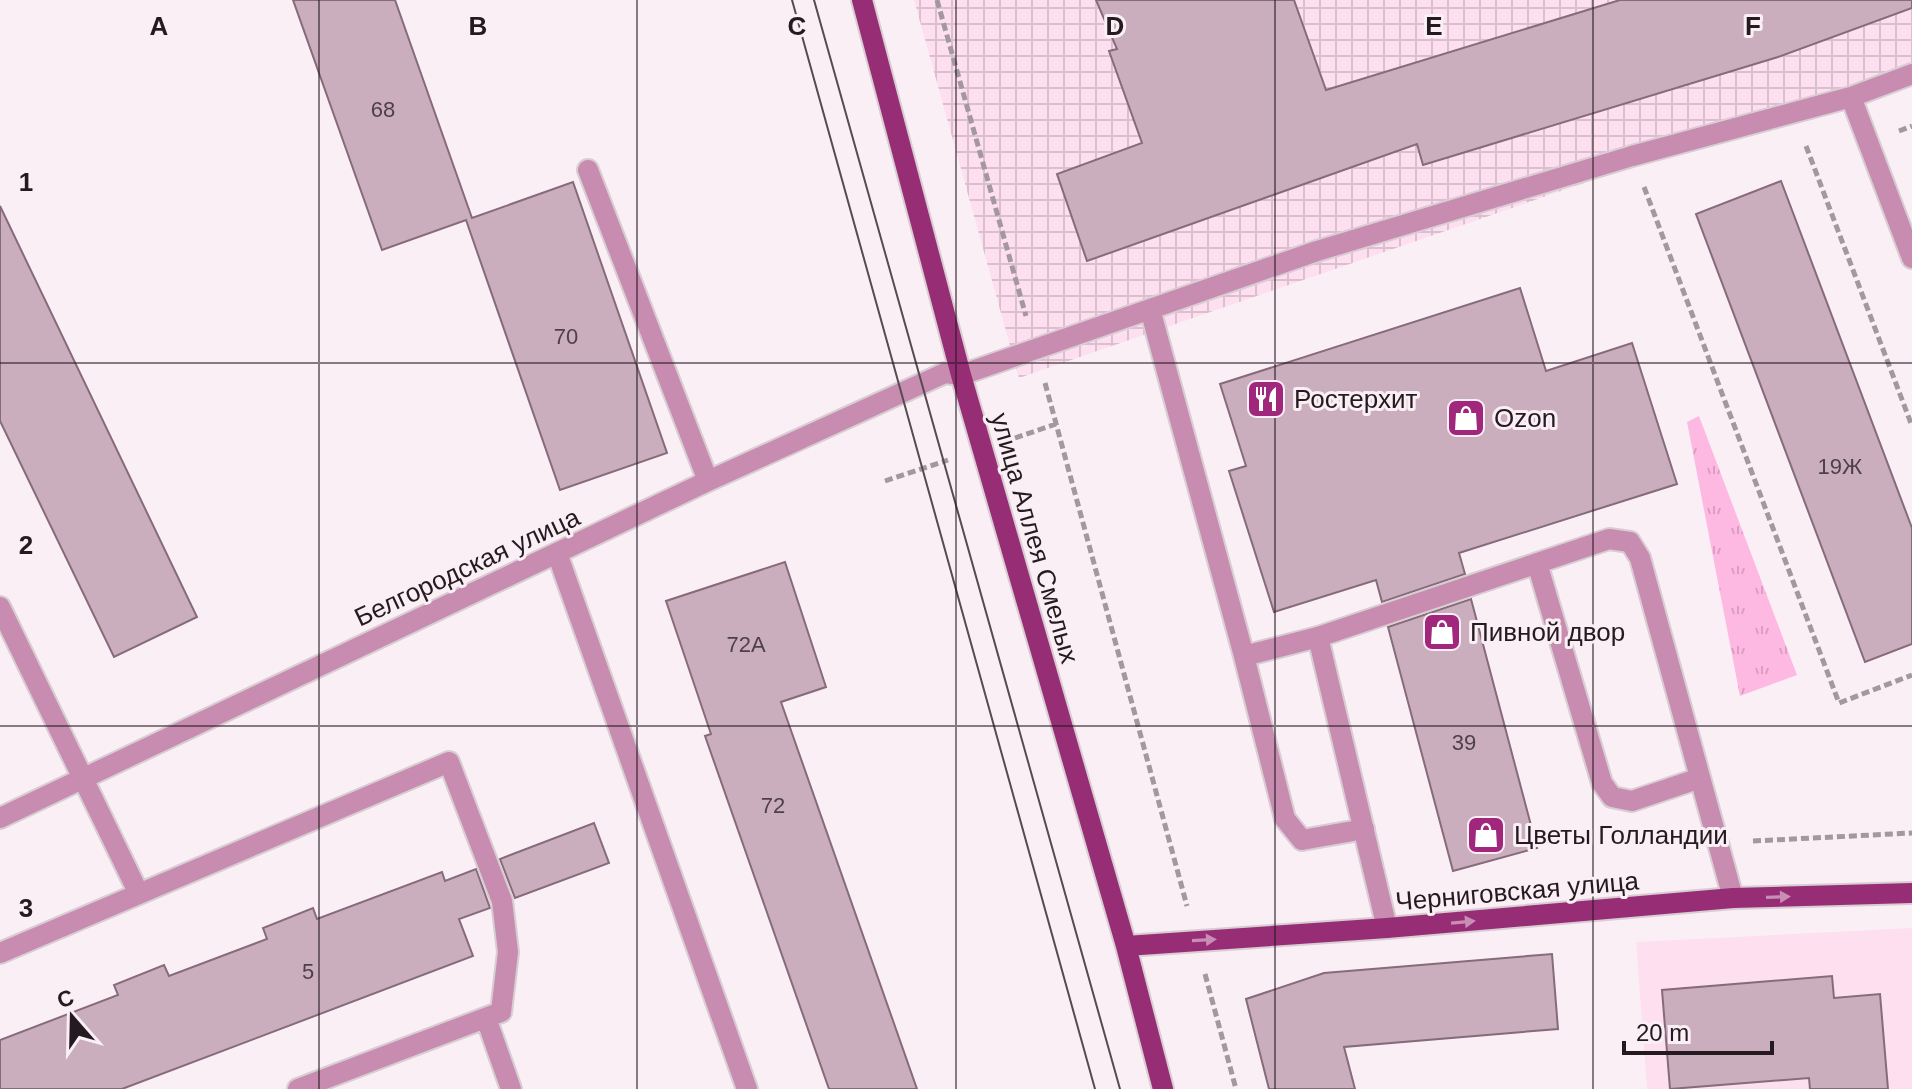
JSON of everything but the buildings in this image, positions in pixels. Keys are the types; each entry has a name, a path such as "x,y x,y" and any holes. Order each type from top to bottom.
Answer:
{"main road":[{"name":"улица Аллея Смелых","path":"862,0 961,375 1126,946 1163,1089"},
{"name":"Черниговская улица","path":"1126,946 1387,928 1733,898 1912,893"}],"street":[{"name":"Белгородская улица","path":"0,818 708,481 945,373 961,375 1317,251 1632,156 1851,97 1912,74"},
{"path":"1851,97 1912,258"},
{"path":"588,170 708,481"},
{"path":"1150,309 1285,819 1302,840 1364,829"},
{"path":"1244,656 1318,637 1609,539 1630,542 1640,558 1733,898"},
{"path":"557,553 747,1089"},
{"path":"1537,563 1602,783 1612,797 1632,801 1700,778"},
{"path":"0,607 139,894"},
{"path":"1318,637 1387,928"},
{"path":"0,953 449,762 502,901 508,952 501,1012 298,1089"},
{"path":"486,1018 511,1089"}],"path":[{"path":"937,0 1236,1089"},
{"path":"1805,145 1912,426"},
{"path":"1632,156 1839,703 1912,675"},
{"path":"1718,843 1912,833"}],"shaded area":[{"path":"914,0 1912,0 1912,70 1019,378"},
{"path":"1912,928 1912,1089 1647,1089 1636,942"}],"green space":[{"path":"1699,416 1797,675 1740,696 1687,422"}],"tram line":[{"path":"792,0 1095,1089"},
{"path":"814,0 1120,1089"}],"place":[{"name":"Ростерхит","path":"1266,399"},
{"name":"Ozon","path":"1466,418"},
{"name":"Пивной двор","path":"1442,632"},
{"name":"Цветы Голландии","path":"1486,835"}]}
